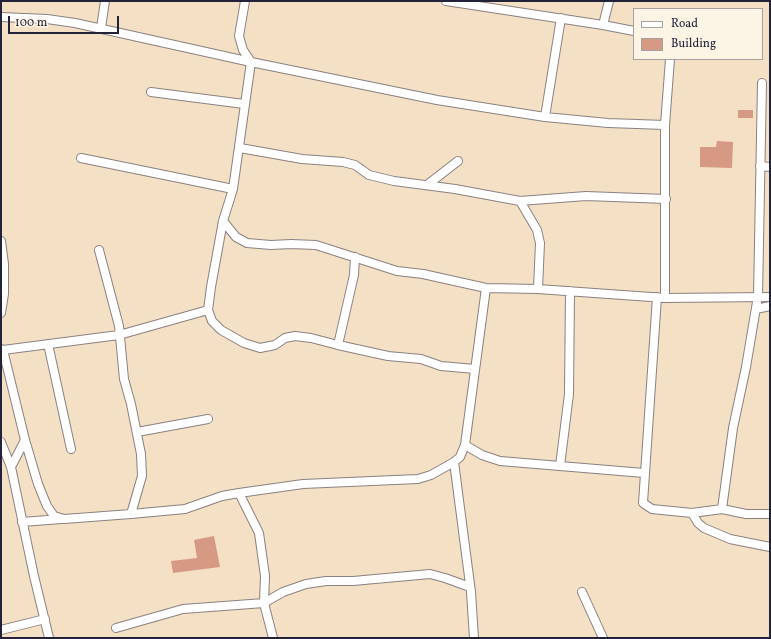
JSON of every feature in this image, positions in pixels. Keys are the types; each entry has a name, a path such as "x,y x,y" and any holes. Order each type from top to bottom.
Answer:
{"street":[{"path":"101,28 105,1"},
{"path":"245,1 239,36 243,50 251,62 233,189 223,221 211,287 208,310 212,321 222,330 244,343 260,348 275,346 285,338 294,336 311,338 338,346 388,356 421,360 441,366 474,369"},
{"path":"446,1 561,18 633,31"},
{"path":"603,25 609,1"},
{"path":"1,17 46,19 101,28 251,62 437,100 545,117 608,123 665,125"},
{"path":"545,117 561,18"},
{"path":"670,60 665,125 666,200 661,298 644,473 643,504 652,509 692,513 722,509 746,514 770,514"},
{"path":"722,509 732,428 758,296 762,83"},
{"path":"151,92 244,104"},
{"path":"240,148 302,159 343,162 355,165 369,175 394,181 427,185 520,201 586,196 666,200"},
{"path":"81,158 233,189"},
{"path":"427,185 458,160"},
{"path":"760,166 770,167"},
{"path":"520,201 537,230 540,243 538,289"},
{"path":"223,221 236,237 247,243 271,246 291,244 316,245 397,271 423,274 486,288 538,289 661,298 758,296 769,298"},
{"path":"1,241 4,264 4,294 1,313"},
{"path":"99,250 119,326 124,379 137,432 142,476 131,514"},
{"path":"338,346 354,275 356,257"},
{"path":"474,638 473,607 457,459 465,445 486,288"},
{"path":"560,466 569,394 570,291"},
{"path":"756,309 770,306"},
{"path":"64,519 54,516 47,506 38,484 2,350 120,335 208,310"},
{"path":"48,344 71,449"},
{"path":"137,432 208,419"},
{"path":"12,467 25,440"},
{"path":"1,442 12,467 22,522 50,638"},
{"path":"465,445 482,455 500,461 644,473"},
{"path":"22,522 185,509 222,496 303,484 418,479 431,475 457,459 482,455"},
{"path":"238,493 259,534 265,576 264,603 273,638"},
{"path":"692,513 698,523 704,528 730,539 770,547"},
{"path":"116,628 183,609 264,603 283,592 306,584 326,581 353,581 430,574 470,587"},
{"path":"582,592 604,638"},
{"path":"1,630 45,619"}],"building":[{"path":"738,110 753,110 753,118 738,118"},
{"path":"717,141 733,142 732,168 700,167 700,147 716,147"},
{"path":"214,536 220,567 173,573 171,561 197,558 194,540"}]}
